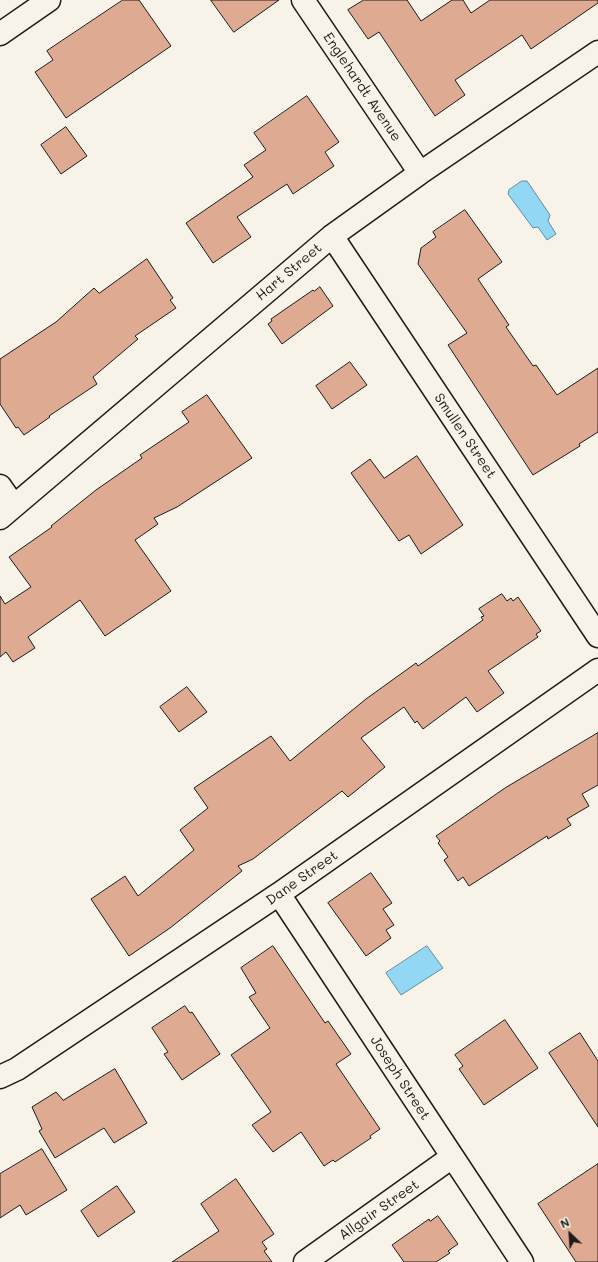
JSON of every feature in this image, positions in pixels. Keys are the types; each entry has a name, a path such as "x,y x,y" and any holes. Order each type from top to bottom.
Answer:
{"street":[{"path":"0,34 49,0"},
{"name":"Englehardt Avenue","path":"303,0 420,173"},
{"name":"Hart Street","path":"7,512 332,236 420,173 598,52"},
{"name":"Smullen Street","path":"332,236 598,636"},
{"path":"0,486 7,512"},
{"name":"Dane Street","path":"0,1078 17,1069 279,894 598,670"},
{"name":"Joseph Street","path":"279,894 522,1262"},
{"name":"Allgair Street","path":"305,1262 452,1157"}],"water":[{"path":"522,181 527,181 550,215 548,221 556,234 547,240 538,227 533,228 508,194 509,190"},
{"path":"427,946 443,968 401,995 386,973"}],"building":[{"path":"123,0 139,0 171,46 66,118 35,72 53,60 47,51"},
{"path":"211,0 279,0 234,32"},
{"path":"364,0 407,0 421,21 452,0 463,0 471,13 490,0 598,0 598,3 531,49 522,35 455,80 465,95 435,116 379,32 368,39 348,10"},
{"path":"307,96 339,142 325,152 334,166 293,194 287,184 237,217 251,237 213,263 186,223 253,177 244,165 266,150 254,133"},
{"path":"66,127 87,156 61,174 41,145"},
{"path":"465,210 502,262 478,279 509,325 506,327 533,366 536,365 557,395 598,368 598,432 579,444 580,446 533,475 448,345 467,333 418,264 421,248 436,237 433,232"},
{"path":"147,259 173,298 170,300 176,308 135,336 138,339 93,377 97,384 49,416 50,417 24,435 18,427 16,428 0,404 0,359 56,322 94,288 99,293"},
{"path":"320,287 333,306 282,344 268,324 272,321 271,319 313,290 314,291"},
{"path":"350,362 367,385 332,409 316,386"},
{"path":"207,395 252,458 177,507 154,518 158,524 135,540 171,591 105,636 80,600 28,637 35,648 13,662 6,652 0,657 0,596 5,604 31,587 9,557 52,527 51,526 96,490 142,458 140,455 189,422 182,412"},
{"path":"417,456 463,525 421,554 409,535 399,541 351,473 370,459 384,478"},
{"path":"502,594 507,601 511,598 513,601 518,597 541,631 536,634 538,637 488,671 504,693 477,712 466,697 423,729 417,721 415,723 404,707 361,738 385,767 348,797 342,791 253,859 238,866 242,871 170,928 129,956 91,899 125,876 138,896 194,850 180,830 208,808 194,788 271,736 290,761 366,699 416,663 418,666 483,620 481,617 484,616 479,609"},
{"path":"187,687 207,712 179,732 160,707"},
{"path":"598,733 598,785 582,794 589,806 567,819 571,825 548,839 547,836 469,886 463,877 458,881 444,860 448,857 438,843 440,841 436,836 505,788"},
{"path":"371,873 392,903 383,909 394,925 386,930 391,938 366,956 328,903"},
{"path":"273,946 325,1023 328,1021 351,1054 336,1064 380,1129 370,1136 371,1138 335,1162 333,1160 324,1166 301,1132 273,1152 252,1125 271,1112 231,1055 270,1028 249,997 256,993 241,968"},
{"path":"185,1006 190,1013 192,1012 220,1054 182,1080 164,1054 168,1052 152,1028"},
{"path":"505,1020 538,1068 484,1105 459,1069 463,1066 455,1055"},
{"path":"580,1033 598,1061 598,1127 549,1053"},
{"path":"115,1069 147,1123 114,1143 104,1128 55,1158 39,1131 42,1129 32,1107 56,1092 63,1100"},
{"path":"42,1149 67,1190 26,1215 20,1205 0,1218 0,1174"},
{"path":"598,1164 598,1262 576,1262 538,1204"},
{"path":"236,1179 274,1234 262,1242 267,1249 264,1251 272,1262 172,1262 219,1231 201,1204"},
{"path":"117,1186 135,1212 98,1237 81,1211"},
{"path":"438,1216 458,1244 448,1251 450,1253 436,1262 404,1262 392,1245 429,1219 430,1221"}]}
